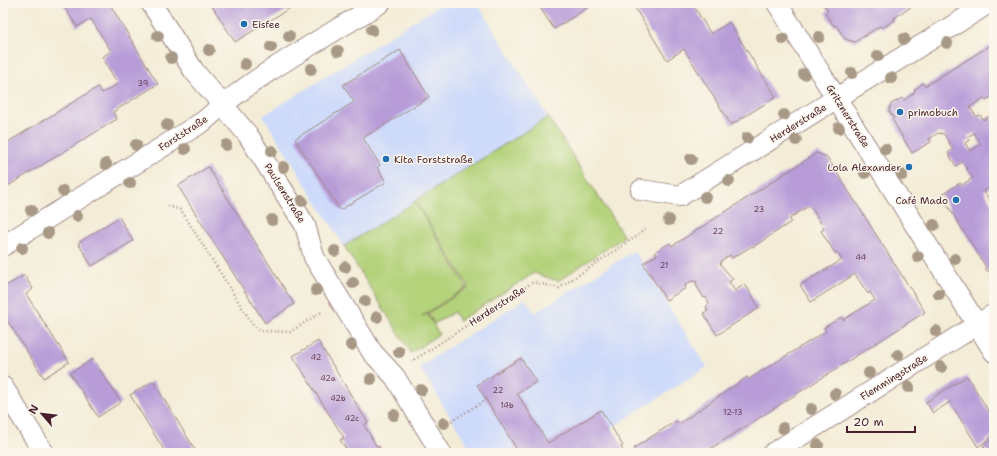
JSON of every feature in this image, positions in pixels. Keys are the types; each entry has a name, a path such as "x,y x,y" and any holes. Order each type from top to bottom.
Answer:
{"street":[{"name":"Paulsenstraße","path":"151,3 194,70 248,135 305,225 314,258 372,352 395,377 441,453"},
{"name":"Forststraße","path":"3,246 204,121 222,105 249,85 380,3"},
{"name":"Gritznerstraße","path":"777,3 994,352"},
{"name":"Herderstraße","path":"641,190 680,196 989,3"},
{"name":"Flemmingstraße","path":"773,453 994,314"},
{"path":"3,387 44,453"}],"path":[{"path":"168,206 181,210 253,325 261,331 290,332 323,311"},
{"name":"Herderstraße","path":"410,363 533,282 559,288 637,236 646,228"},
{"path":"448,423 486,400"}],"shaded area":[{"name":"Kita Forststraße","path":"443,3 477,3 548,117 344,246 263,116"},
{"path":"634,251 707,367 572,453 473,453 419,367 525,299 535,313"}],"green space":[{"path":"548,117 624,237 558,281 534,273 459,321 454,312 434,324 428,313 469,287 415,201"},
{"path":"415,202 467,287 422,316 427,314 439,334 411,353 344,246"}],"building":[{"path":"62,3 109,3 158,84 113,112 117,119 3,189 3,145 98,87 102,93 118,84 102,57 111,51 91,19 77,27"},
{"path":"210,3 298,3 235,42"},
{"path":"537,3 595,3 554,29"},
{"path":"632,3 692,3 711,34 729,22 776,97 731,125 684,49 667,60"},
{"path":"823,3 917,3 894,18 895,20 882,28 880,26 855,42 845,39 836,25 834,26 825,13 828,11"},
{"path":"994,43 994,95 986,100 984,98 970,107 976,116 980,115 983,120 990,116 994,123 994,185 984,191 994,208 994,271 992,273 986,270 986,267 941,195 960,183 962,185 973,178 962,162 956,166 948,153 953,149 944,134 938,133 929,139 931,142 912,153 892,119 894,118 889,111 891,104 902,98 904,100 915,92 914,90 923,83 925,86","holes":["974,133 981,144 970,151 965,143 970,140 967,137"]},
{"path":"400,50 429,97 363,138 380,165 377,167 386,182 340,210 295,139 354,102 343,85"},
{"path":"817,153 827,157 925,312 704,453 635,453 634,448 676,421 679,424 747,377 749,379 826,331 824,328 841,317 843,320 875,300 870,292 868,294 855,274 811,302 800,285 842,260 837,252 835,253 821,231 824,229 812,208 807,207 790,218 791,222 753,247 752,246 732,258 730,255 722,260 720,264 733,279 729,282 735,291 743,285 747,287 759,308 717,335 703,313 708,311 706,308 709,303 696,285 697,282 692,281 685,285 686,288 666,300 643,263 657,255 655,252 670,243 672,246"},
{"path":"208,167 294,304 265,323 178,186"},
{"path":"119,217 133,241 92,266 78,243"},
{"path":"24,275 33,289 26,294 69,362 44,378 3,314 3,288"},
{"path":"318,341 368,423 364,425 377,447 379,446 383,453 349,453 340,440 344,438 293,356"},
{"path":"521,358 536,382 517,393 548,443 601,410 623,446 621,447 624,453 579,453 577,450 572,453 519,453 477,385"},
{"path":"93,359 121,402 98,417 70,373"},
{"path":"967,376 994,420 990,423 994,429 994,435 978,447 950,402 933,413 926,402"},
{"path":"153,381 197,453 166,453 130,395"},
{"path":"994,437 994,453 988,453 983,446"}],"place":[{"name":"Eisfee","path":"244,24"},
{"name":"primobuch","path":"900,112"},
{"name":"Kita Forststraße","path":"386,159"},
{"name":"Lola Alexander","path":"909,167"},
{"name":"Café Mado","path":"956,200"}]}
